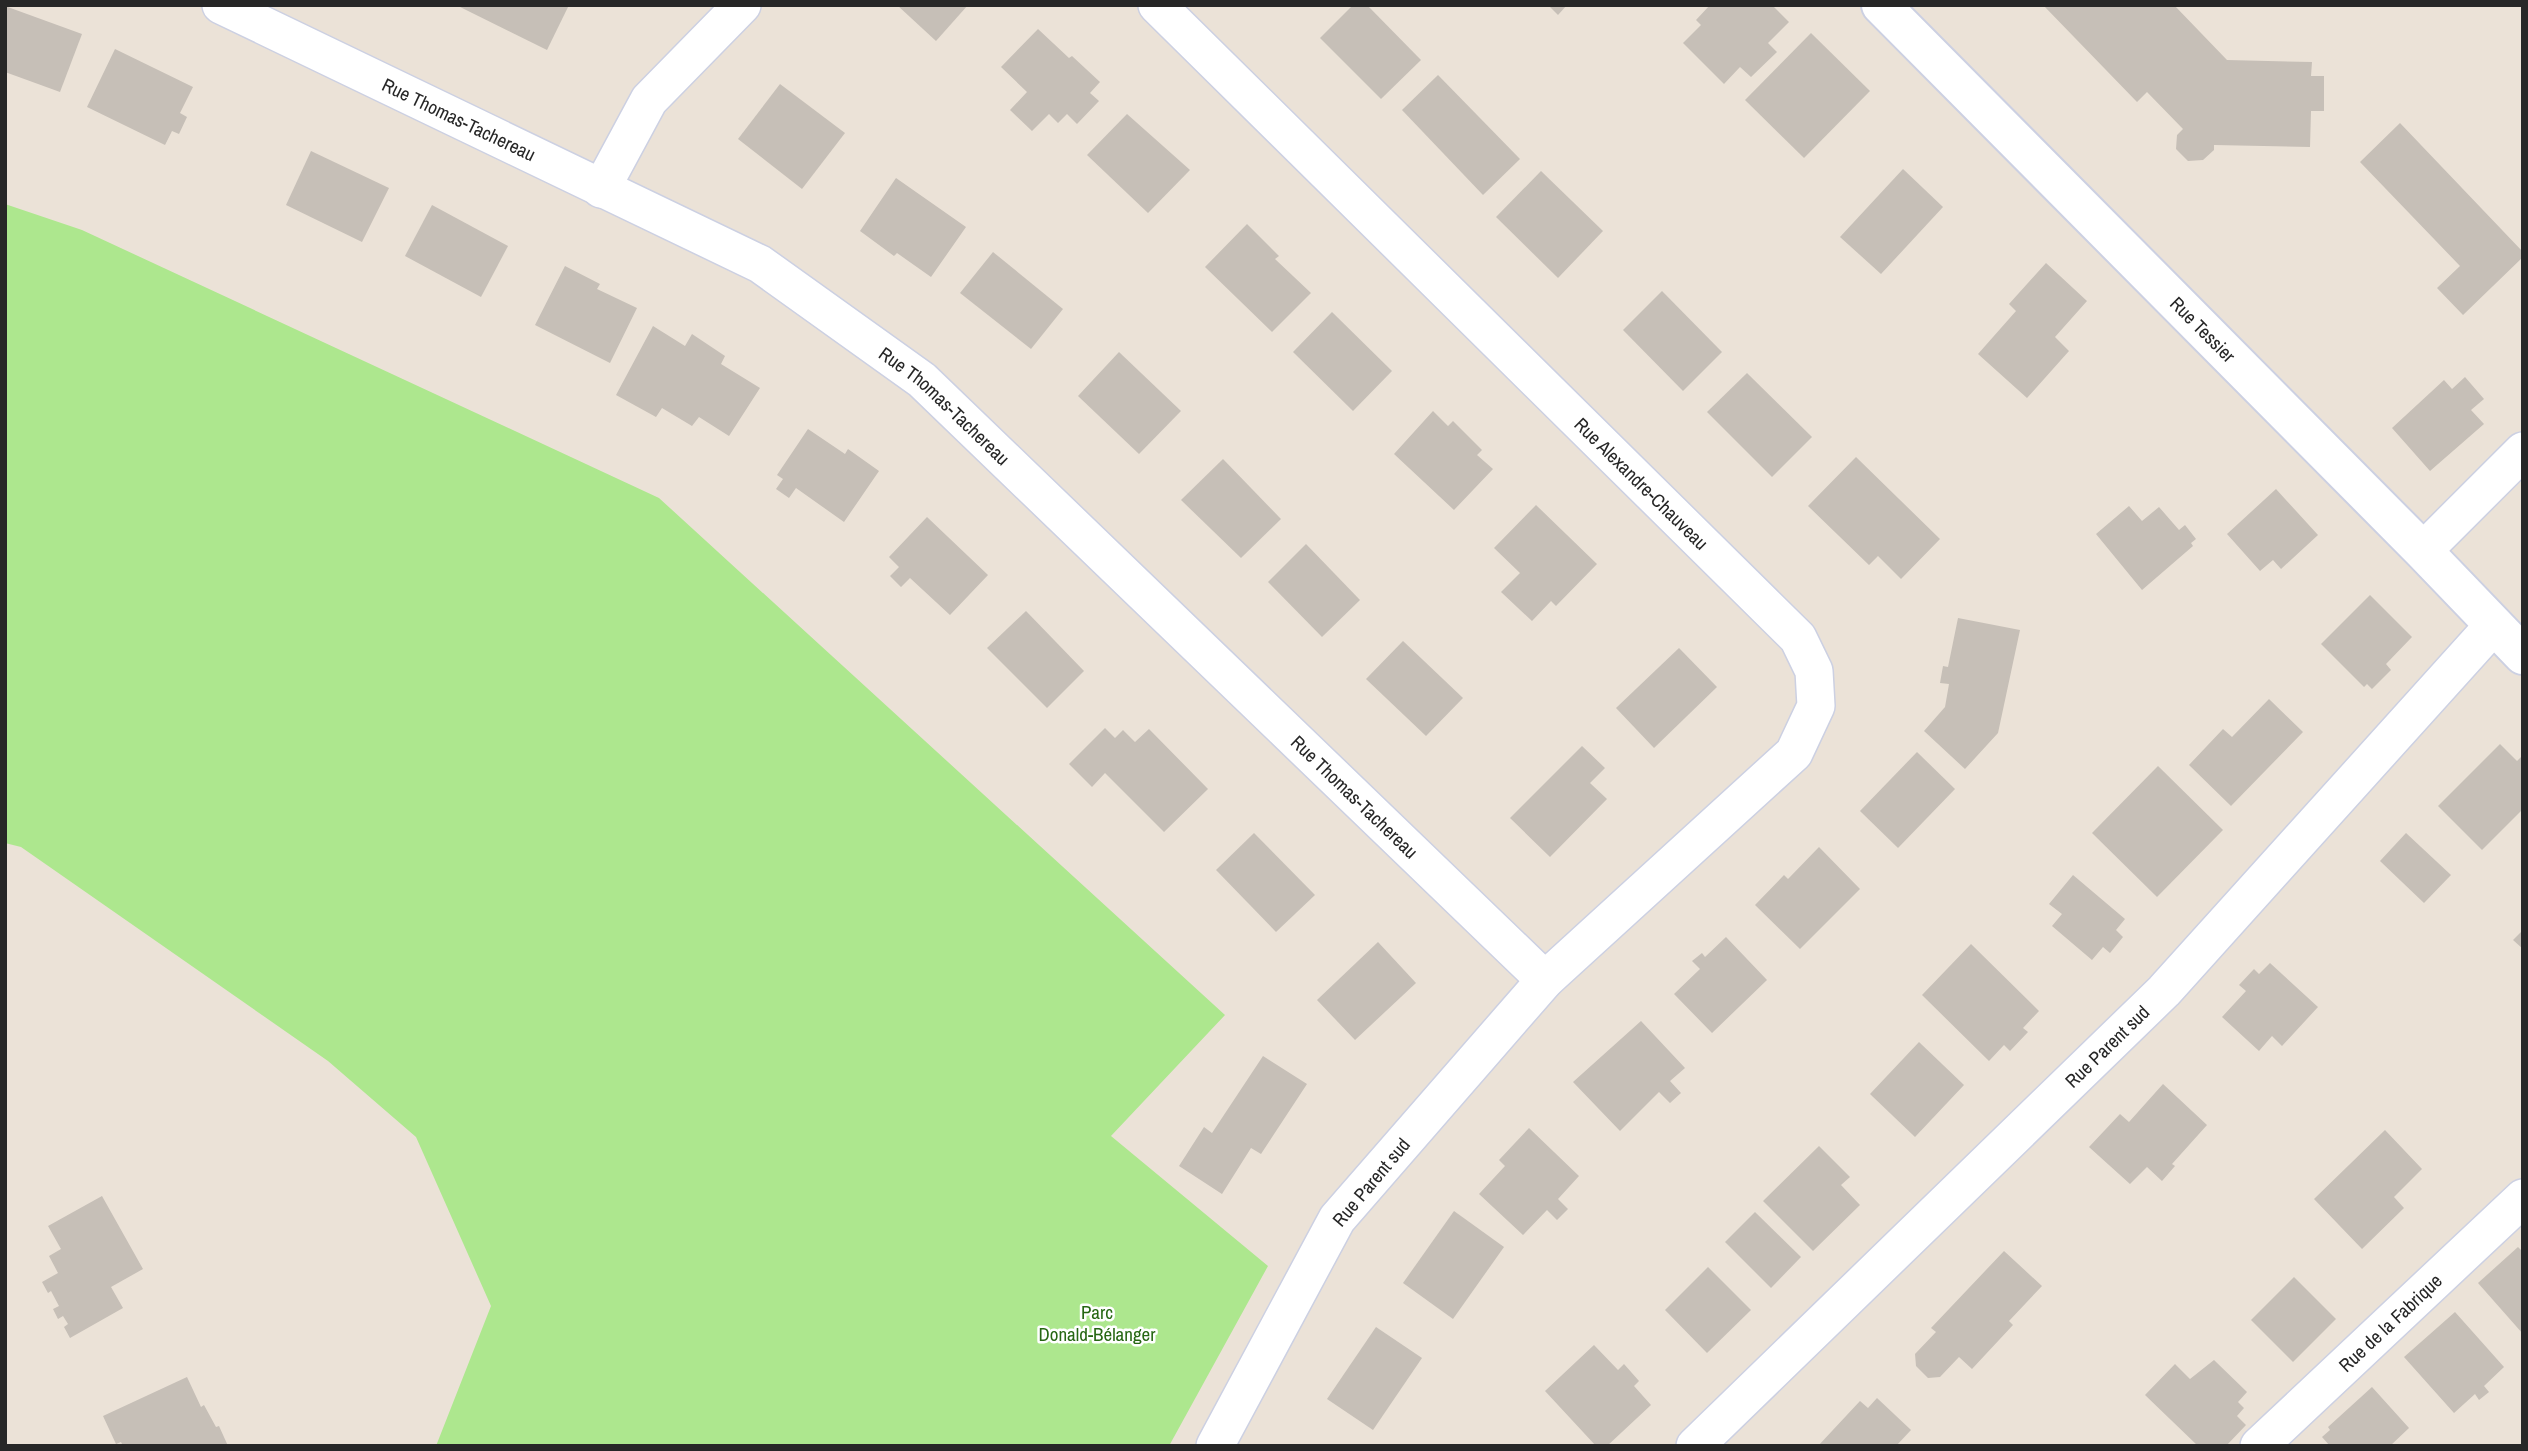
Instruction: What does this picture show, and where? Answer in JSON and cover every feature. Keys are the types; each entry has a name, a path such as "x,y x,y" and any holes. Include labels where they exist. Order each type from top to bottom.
{"street":[{"name":"Rue Thomas-Tachereau","path":"221,5 760,264 922,380 1545,980"},
{"path":"601,189 649,100 742,5"},
{"name":"Rue Alexandre-Chauveau","path":"1157,5 1798,638 1814,671 1816,706 1794,753 1545,980"},
{"name":"Rue Tessier","path":"1881,5 2523,655"},
{"path":"2423,551 2523,451"},
{"name":"Rue Parent sud","path":"1695,1446 2164,991 2494,625"},
{"name":"Rue Parent sud","path":"1215,1446 1337,1219 1545,980"},
{"name":"Rue de la Fabrique","path":"2259,1446 2523,1198"}],"green space":[{"name":"Parc Donald-Bélanger","path":"5,204 82,230 659,498 1225,1015 1111,1136 1268,1266 1169,1446 436,1446 491,1306 416,1137 328,1061 21,847 5,843"}],"building":[{"path":"456,5 569,5 547,50"},
{"path":"897,5 968,5 936,41"},
{"path":"1353,5 1367,5 1421,60 1381,99 1320,38"},
{"path":"1548,5 1567,5 1558,15"},
{"path":"1710,5 1772,5 1789,22 1768,43 1777,52 1751,77 1740,67 1724,84 1683,43 1701,25 1696,20"},
{"path":"2043,5 2174,5 2227,60 2312,62 2311,76 2324,76 2324,111 2311,111 2310,147 2214,145 2214,150 2203,160 2188,161 2176,149 2177,135 2183,129 2147,92 2137,102"},
{"path":"5,6 82,34 60,92 5,72"},
{"path":"1038,29 1100,82 1090,93 1099,101 1077,124 1067,114 1058,123 1049,114 1032,131 1010,110 1027,92 1001,67"},
{"path":"1811,33 1870,91 1804,158 1745,100"},
{"path":"115,49 193,87 180,113 187,117 179,134 172,131 165,145 87,107"},
{"path":"1438,75 1520,159 1483,195 1402,110"},
{"path":"780,84 845,133 802,189 738,139"},
{"path":"1127,114 1190,170 1148,213 1087,155"},
{"path":"2400,123 2523,252 2523,257 2463,315 2437,288 2460,266 2360,162"},
{"path":"311,151 389,188 362,242 286,205"},
{"path":"1903,169 1943,207 1881,274 1840,237"},
{"path":"1541,171 1603,231 1558,278 1496,217"},
{"path":"896,178 966,227 931,277 897,253 894,256 860,231"},
{"path":"432,205 508,246 481,297 405,256"},
{"path":"1247,224 1279,256 1275,259 1311,293 1272,332 1205,267"},
{"path":"993,252 1063,309 1031,349 960,293"},
{"path":"2046,263 2087,301 2055,337 2069,351 2027,398 1978,354 2016,311 2009,304"},
{"path":"565,266 600,284 597,289 637,308 610,363 535,325"},
{"path":"1662,291 1722,352 1683,391 1623,330"},
{"path":"1332,312 1392,371 1353,411 1293,352"},
{"path":"653,326 685,346 692,334 725,356 721,364 760,388 729,436 699,417 692,426 662,408 656,417 616,395"},
{"path":"1119,352 1181,411 1139,454 1078,396"},
{"path":"1747,373 1812,437 1772,477 1707,412"},
{"path":"2465,377 2484,399 2471,410 2484,424 2430,471 2392,428 2444,380 2452,389"},
{"path":"1433,411 1448,426 1453,421 1482,450 1477,455 1493,469 1454,510 1394,454"},
{"path":"808,429 845,454 848,449 879,471 844,522 796,488 789,498 776,489 783,479 777,475"},
{"path":"1856,457 1940,539 1901,579 1878,556 1869,565 1808,506"},
{"path":"1223,459 1281,519 1241,558 1181,500"},
{"path":"2276,489 2318,535 2281,569 2273,560 2260,571 2227,534"},
{"path":"1536,505 1597,564 1556,606 1551,601 1532,621 1501,592 1520,573 1494,548"},
{"path":"2129,506 2142,521 2159,507 2179,530 2185,525 2196,539 2191,543 2193,546 2142,590 2096,534"},
{"path":"927,517 988,575 950,615 910,578 901,587 890,576 899,567 889,557"},
{"path":"1306,544 1360,600 1322,637 1268,582"},
{"path":"2370,595 2412,637 2386,664 2391,670 2372,689 2367,684 2364,687 2321,644"},
{"path":"1026,611 1084,671 1047,708 987,648"},
{"path":"1958,618 2020,630 1998,733 1965,769 1924,731 1945,707 1949,684 1940,683 1943,666 1948,667"},
{"path":"1403,641 1463,698 1426,736 1366,679"},
{"path":"1679,648 1717,687 1654,748 1616,708"},
{"path":"2269,699 2303,732 2231,806 2189,765 2223,729 2232,737"},
{"path":"1105,728 1115,738 1123,730 1135,742 1149,729 1208,789 1164,832 1105,773 1092,787 1069,764"},
{"path":"2500,744 2517,761 2523,755 2523,809 2482,850 2438,806"},
{"path":"1582,746 1605,768 1590,783 1607,799 1550,857 1510,818"},
{"path":"1917,752 1955,789 1898,848 1860,811"},
{"path":"2158,766 2223,830 2157,897 2092,833"},
{"path":"1254,833 1315,895 1276,932 1216,870"},
{"path":"2406,833 2451,875 2424,903 2380,861"},
{"path":"1819,847 1860,889 1800,949 1755,905 1784,875 1788,879"},
{"path":"2073,875 2125,919 2116,930 2123,937 2110,953 2103,947 2092,960 2052,926 2062,914 2049,904"},
{"path":"2523,930 2523,949 2513,940"},
{"path":"1726,937 1767,980 1712,1033 1674,994 1700,969 1692,961 1702,953 1705,957"},
{"path":"1378,942 1416,983 1355,1040 1317,1000"},
{"path":"1971,944 2039,1011 2023,1028 2028,1032 2010,1051 2004,1045 1989,1061 1922,995"},
{"path":"2270,963 2318,1007 2282,1046 2272,1036 2259,1051 2222,1017 2246,991 2239,985 2254,969 2259,974"},
{"path":"1641,1021 1685,1068 1670,1081 1681,1093 1670,1103 1659,1092 1620,1131 1573,1082"},
{"path":"1919,1042 1964,1085 1915,1137 1870,1094"},
{"path":"1263,1056 1307,1084 1261,1154 1251,1148 1222,1194 1179,1166 1204,1127 1212,1133"},
{"path":"2163,1084 2207,1125 2172,1164 2175,1166 2162,1181 2147,1167 2130,1184 2089,1147 2120,1114 2129,1122"},
{"path":"1529,1128 1579,1176 1558,1199 1568,1209 1557,1220 1547,1210 1523,1235 1479,1194 1505,1166 1499,1160"},
{"path":"2385,1130 2422,1169 2394,1197 2404,1208 2362,1249 2314,1199"},
{"path":"1819,1146 1850,1177 1841,1185 1860,1205 1813,1251 1763,1201"},
{"path":"102,1196 143,1269 111,1287 123,1308 70,1338 64,1327 68,1324 63,1316 58,1319 53,1309 59,1306 51,1291 48,1293 42,1282 58,1273 49,1256 61,1249 48,1226"},
{"path":"1454,1211 1504,1247 1453,1319 1403,1283"},
{"path":"1755,1212 1801,1257 1771,1288 1725,1242"},
{"path":"2518,1247 2523,1252 2523,1334 2478,1283"},
{"path":"2004,1251 2042,1286 2009,1321 2013,1325 1972,1369 1959,1357 1940,1377 1928,1378 1916,1366 1915,1354 1936,1332 1931,1328"},
{"path":"1708,1267 1751,1310 1707,1353 1665,1310"},
{"path":"2294,1277 2336,1319 2293,1362 2251,1320"},
{"path":"2455,1312 2504,1367 2484,1386 2489,1392 2479,1400 2475,1394 2454,1413 2404,1357"},
{"path":"1376,1327 1422,1358 1373,1430 1327,1399"},
{"path":"1594,1345 1618,1370 1624,1364 1639,1381 1634,1386 1651,1405 1607,1446 1596,1446 1545,1391"},
{"path":"2214,1360 2247,1392 2238,1402 2244,1408 2237,1416 2246,1425 2226,1446 2198,1446 2145,1395 2175,1364 2190,1379"},
{"path":"187,1377 201,1407 204,1405 216,1427 219,1426 228,1446 116,1444 103,1416"},
{"path":"2372,1387 2409,1428 2390,1446 2330,1446 2322,1437 2330,1430 2328,1427"},
{"path":"1877,1398 1911,1430 1896,1446 1818,1446 1860,1401 1868,1408"}]}
